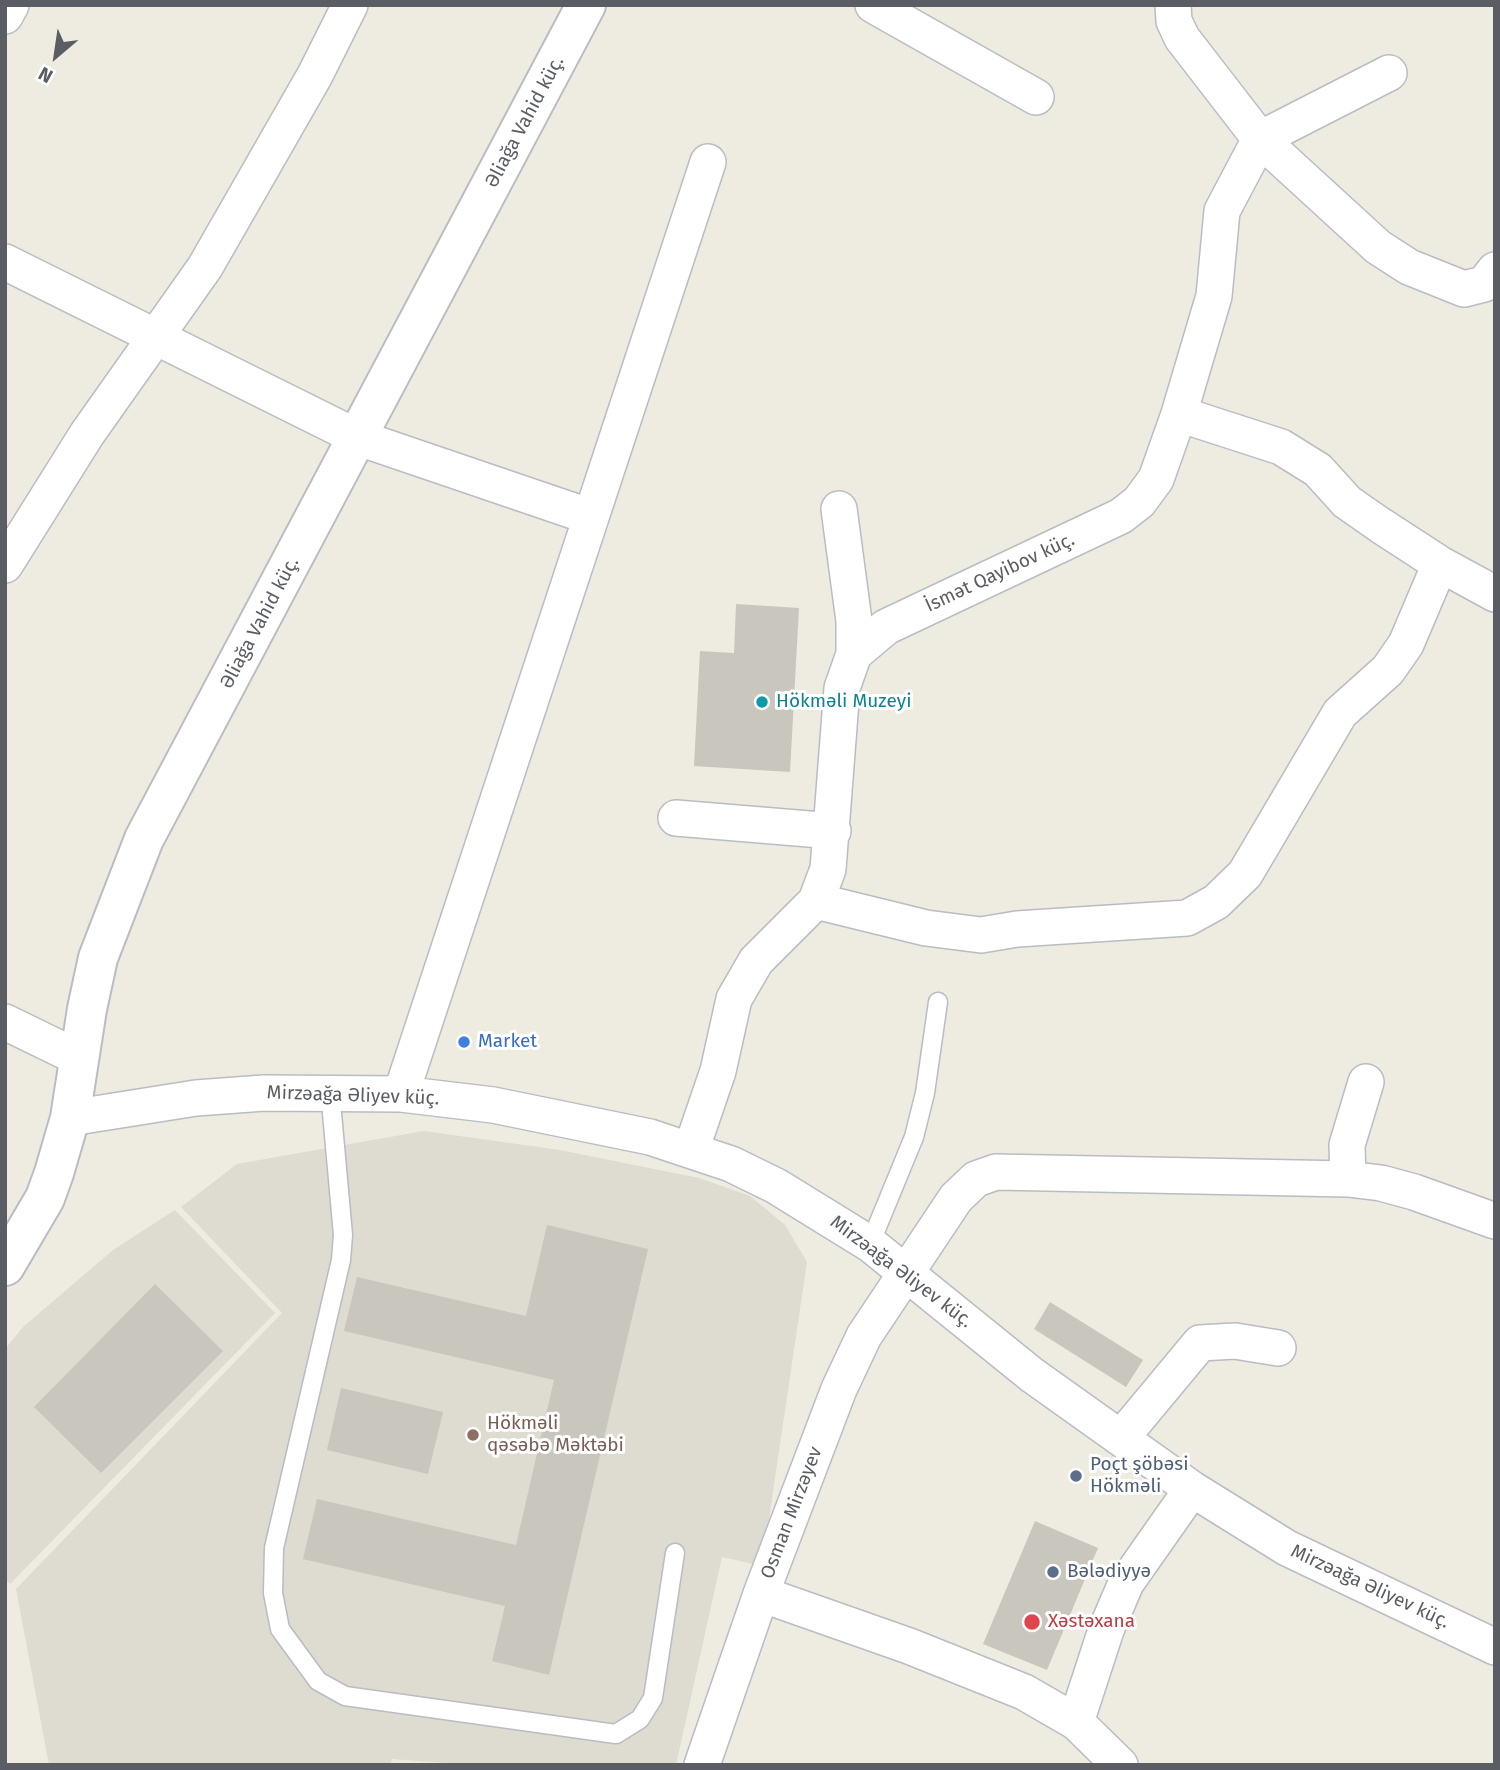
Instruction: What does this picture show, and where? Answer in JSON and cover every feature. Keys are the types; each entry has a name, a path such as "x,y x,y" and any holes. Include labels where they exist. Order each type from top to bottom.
{"street":[{"path":"5,16 11,5"},
{"path":"5,565 87,434 205,267 315,75 350,5"},
{"name":"Əliağa Vahid küç.","path":"5,1266 45,1198 70,1118 98,958 144,839 359,438 586,5"},
{"path":"873,5 1036,97"},
{"path":"1172,5 1174,21 1182,38 1260,139 1378,247 1409,267 1464,289 1484,285 1495,270"},
{"path":"1260,139 1389,73"},
{"name":"İsmət Qayibov küç.","path":"854,654 886,627 1121,516 1139,502 1156,479 1179,414 1214,296 1222,211 1260,139"},
{"path":"401,1094 708,162"},
{"path":"5,262 359,438 591,517"},
{"path":"1179,414 1281,447 1318,470 1347,502 1440,565 1495,594"},
{"path":"691,1150 718,1071 734,999 756,961 816,901 828,869 842,688 854,654 854,621 839,509"},
{"path":"816,901 926,928 981,935 1017,929 1187,918 1216,902 1245,874 1340,713 1388,670 1406,644 1440,565"},
{"path":"676,818 833,831"},
{"path":"5,1023 79,1058"},
{"path":"1348,1179 1347,1144 1366,1082"},
{"name":"Mirzəağa Əliyev küç.","path":"70,1118 197,1098 330,1091 401,1094 493,1105 650,1138 731,1164 776,1186 870,1244 1032,1375 1192,1489 1287,1548 1495,1647"},
{"name":"Osman Mirzəyev","path":"702,1765 761,1594 839,1389 864,1336 905,1271 956,1198 976,1180 996,1172 1348,1179 1381,1183 1414,1192 1495,1222"},
{"path":"1121,1438 1200,1343 1235,1341 1278,1348"},
{"path":"1097,1750 1106,1630 1126,1583 1192,1489"},
{"path":"761,1594 922,1651 1024,1692 1097,1750"}],"lane":[{"path":"870,1244 914,1137 925,1093 938,1002"},
{"path":"330,1091 343,1236 341,1260 274,1548 273,1582 280,1629 318,1681 345,1696 616,1734 640,1719 653,1698 675,1553"}],"shaded area":[{"name":"Hökməli qəsəbə Məktəbi","path":"424,1131 560,1150 699,1178 750,1196 785,1225 807,1262 762,1566 722,1557 676,1765 473,1765 392,1759 390,1765 49,1765 16,1589 282,1313 181,1207 237,1164"},
{"path":"175,1210 275,1313 10,1584 5,1579 5,1349 23,1327 113,1250"}],"building":[{"path":"736,604 799,608 790,772 694,766 700,651 734,653"},
{"path":"547,1225 648,1249 549,1675 492,1661 505,1606 303,1559 317,1499 516,1545 554,1380 344,1331 357,1277 526,1316"},
{"path":"155,1284 223,1351 101,1473 34,1407"},
{"path":"1050,1302 1143,1360 1126,1387 1034,1329"},
{"path":"341,1388 443,1412 428,1474 327,1450"},
{"path":"1035,1521 1098,1548 1047,1670 983,1644"}],"place":[{"name":"Hökməli Muzeyi","path":"762,702"},
{"name":"Market","path":"464,1042"},
{"name":"Hökməli qəsəbə Məktəbi","path":"473,1435"},
{"name":"Poçt şöbəsi Hökməli","path":"1076,1476"},
{"name":"Bələdiyyə","path":"1053,1572"},
{"name":"Xəstəxana","path":"1032,1622"}]}
